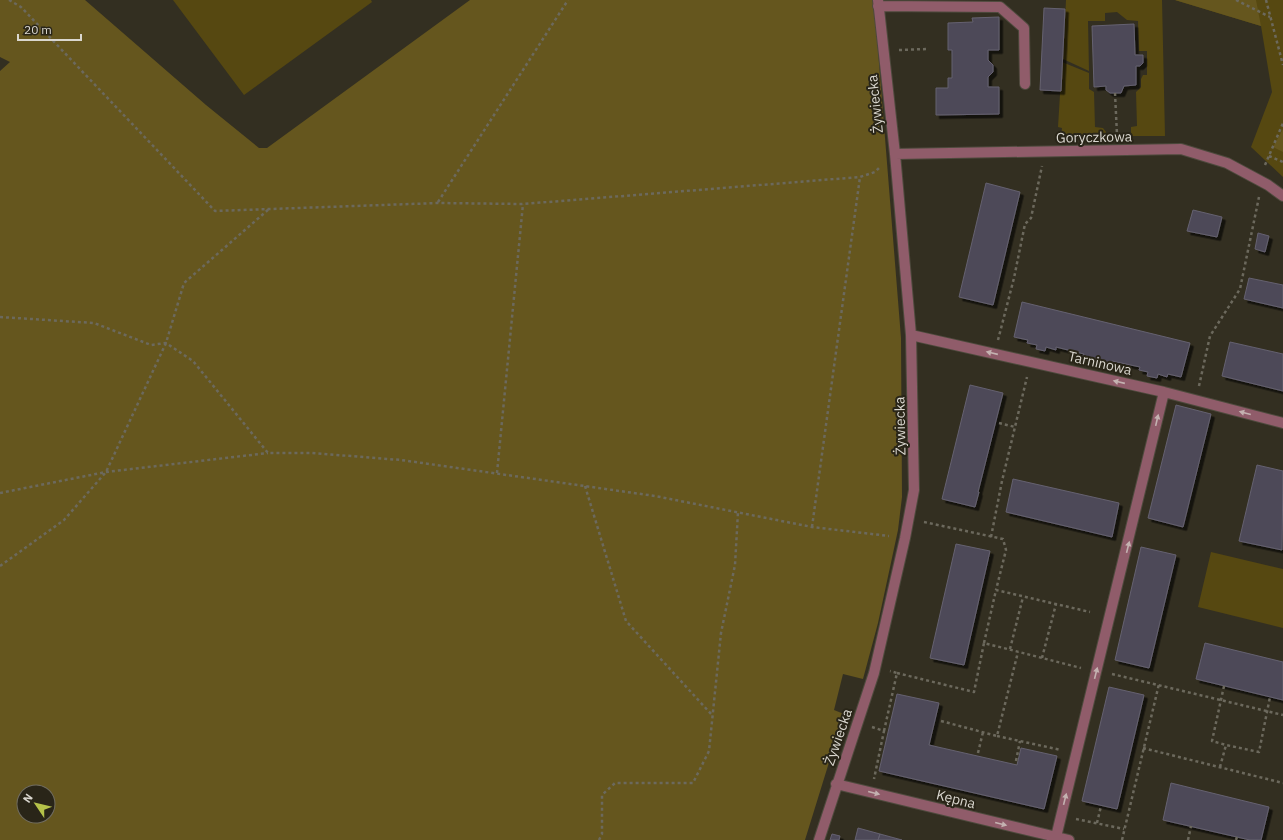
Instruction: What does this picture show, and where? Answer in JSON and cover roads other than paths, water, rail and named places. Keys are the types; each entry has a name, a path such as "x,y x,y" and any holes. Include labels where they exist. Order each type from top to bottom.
{"street":[{"path":"878,3 1000,7 1024,28 1025,84"},
{"name":"Żywiecka","path":"819,840 836,784 874,673 905,538 914,490 911,335 895,154 878,3"},
{"name":"Goryczkowa","path":"895,154 1181,149 1227,163 1268,185 1283,196"},
{"name":"Tarninowa","path":"911,335 1164,392 1283,423"},
{"path":"1056,837 1164,392"},
{"name":"Kępna","path":"836,784 1069,840"}]}
